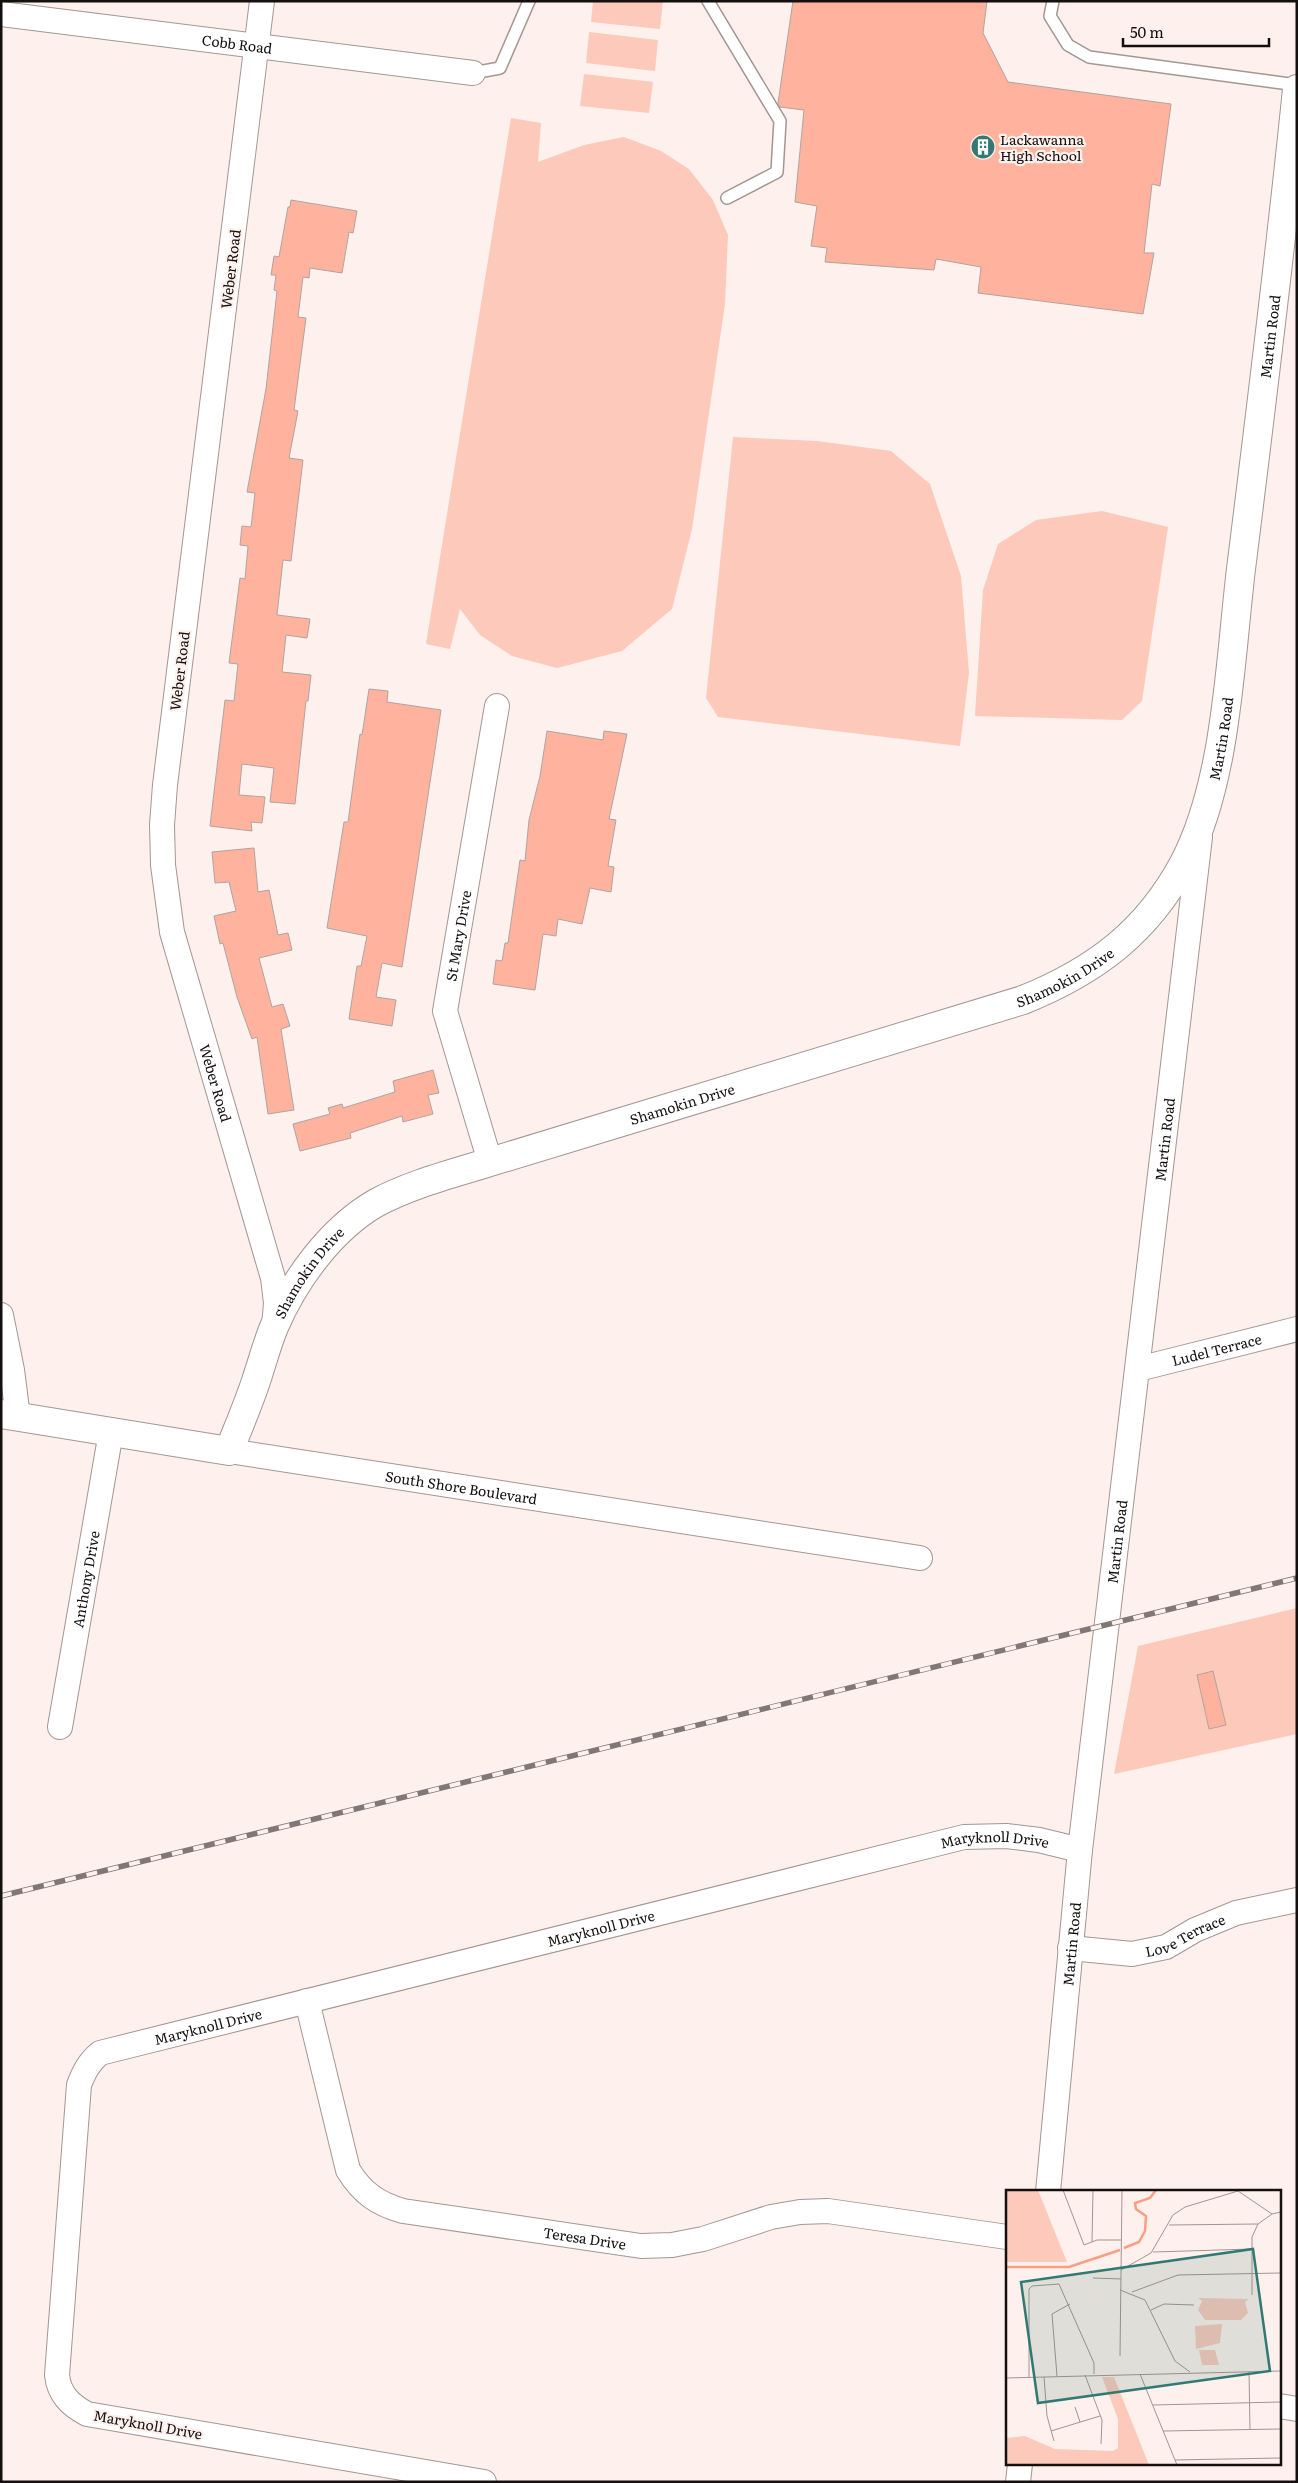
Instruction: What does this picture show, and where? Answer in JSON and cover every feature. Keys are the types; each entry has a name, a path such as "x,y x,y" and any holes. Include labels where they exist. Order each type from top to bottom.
{"street":[{"name":"Weber Road","path":"262,1 165,785 162,825 163,865 172,932 273,1278 276,1303 273,1329"},
{"name":"Cobb Road","path":"1,14 473,73"},
{"name":"Martin Road","path":"1048,2190 1080,1850 1202,824 1221,735 1290,221 1297,89"},
{"name":"St Mary Drive","path":"490,1162 445,1011 497,706"},
{"name":"Shamokin Drive","path":"229,1451 251,1397 273,1329 299,1281 329,1242 348,1224 375,1204 404,1189 1023,1000 1057,986 1088,969 1117,947 1139,926 1170,884 1202,824"},
{"path":"1,1315 12,1370 10,1415"},
{"name":"Ludel Terrace","path":"1138,1369 1297,1330"},
{"name":"South Shore Boulevard","path":"10,1415 229,1451 920,1558"},
{"name":"Anthony Drive","path":"60,1727 111,1432"},
{"name":"Maryknoll Drive","path":"484,2482 86,2414 69,2402 58,2383 57,2375 79,2085 85,2070 100,2053 964,1837 1006,1836 1039,1840 1080,1850"},
{"name":"Love Terrace","path":"1070,1948 1132,1954 1166,1947 1195,1930 1236,1913 1297,1900"},
{"name":"Teresa Drive","path":"306,2001 348,2170 357,2184 370,2198 385,2206 403,2211 642,2246 688,2242 772,2217 800,2212 828,2211 1006,2237"},
{"path":"1280,2406 1297,2409"},
{"path":"1018,2482 1020,2466"}],"lane":[{"path":"473,73 500,68 529,1"},
{"path":"708,1 780,121 777,172 727,198"},
{"path":"1053,1 1050,16 1068,45 1089,57 1297,85"}],"shaded area":[{"path":"593,1 663,1 660,29 591,22"},
{"path":"589,32 658,40 655,71 586,63"},
{"path":"584,74 653,82 649,113 580,106"},
{"path":"511,118 541,123 538,162 584,145 624,137 661,151 689,169 713,200 728,235 725,304 692,529 672,609 622,651 557,668 512,656 480,635 460,609 450,649 426,644"},
{"path":"733,437 817,441 891,451 930,484 961,576 969,673 960,746 718,717 706,698"},
{"path":"1102,511 1168,527 1142,701 1122,720 975,716 983,590 998,544 1036,520"},
{"path":"1297,1608 1297,1734 1114,1774 1138,1646"}],"building":[{"name":"Lackawanna High School","path":"793,1 987,1 983,33 1008,82 1171,104 1160,186 1152,184 1144,253 1154,253 1143,314 978,293 981,267 936,259 934,270 825,262 827,248 811,246 817,206 795,202 804,110 780,107 778,103"},
{"path":"291,200 357,211 353,233 349,232 342,273 310,268 309,278 303,277 298,317 306,318 294,410 298,411 289,458 303,460 291,561 283,560 277,615 310,619 307,638 286,635 282,672 311,675 308,701 306,701 295,804 270,802 274,768 242,764 239,795 265,797 262,823 251,822 252,831 210,826 225,700 234,701 238,664 229,663 240,578 245,579 248,546 240,545 242,526 251,527 255,493 247,492 266,389 277,291 274,290 276,275 271,275 274,256 279,257"},
{"path":"369,689 388,691 387,702 441,710 402,967 382,963 376,997 396,1000 392,1026 349,1019 357,966 361,966 367,936 327,928 344,822 348,822 360,734 362,735"},
{"path":"547,731 603,740 604,731 627,734 609,819 616,820 608,866 614,867 611,892 590,888 582,924 558,919 556,936 543,934 535,990 493,984 496,960 502,961 505,943 508,943 520,860 525,861 529,820 540,776"},
{"path":"254,848 258,892 269,890 278,935 288,933 292,950 259,958 272,1007 283,1004 290,1026 281,1029 294,1110 268,1114 257,1037 252,1039 237,997 223,943 220,944 214,916 236,911 229,882 215,883 212,852"},
{"path":"433,1070 439,1093 428,1095 433,1114 403,1122 402,1116 350,1133 351,1138 300,1151 293,1124 330,1114 328,1108 342,1104 343,1108 395,1092 393,1081"},
{"path":"1213,1671 1226,1725 1209,1729 1197,1675"}],"railway":[{"path":"1,1896 1297,1578"}],"place":[{"name":"Lackawanna High School","path":"983,147"}]}
